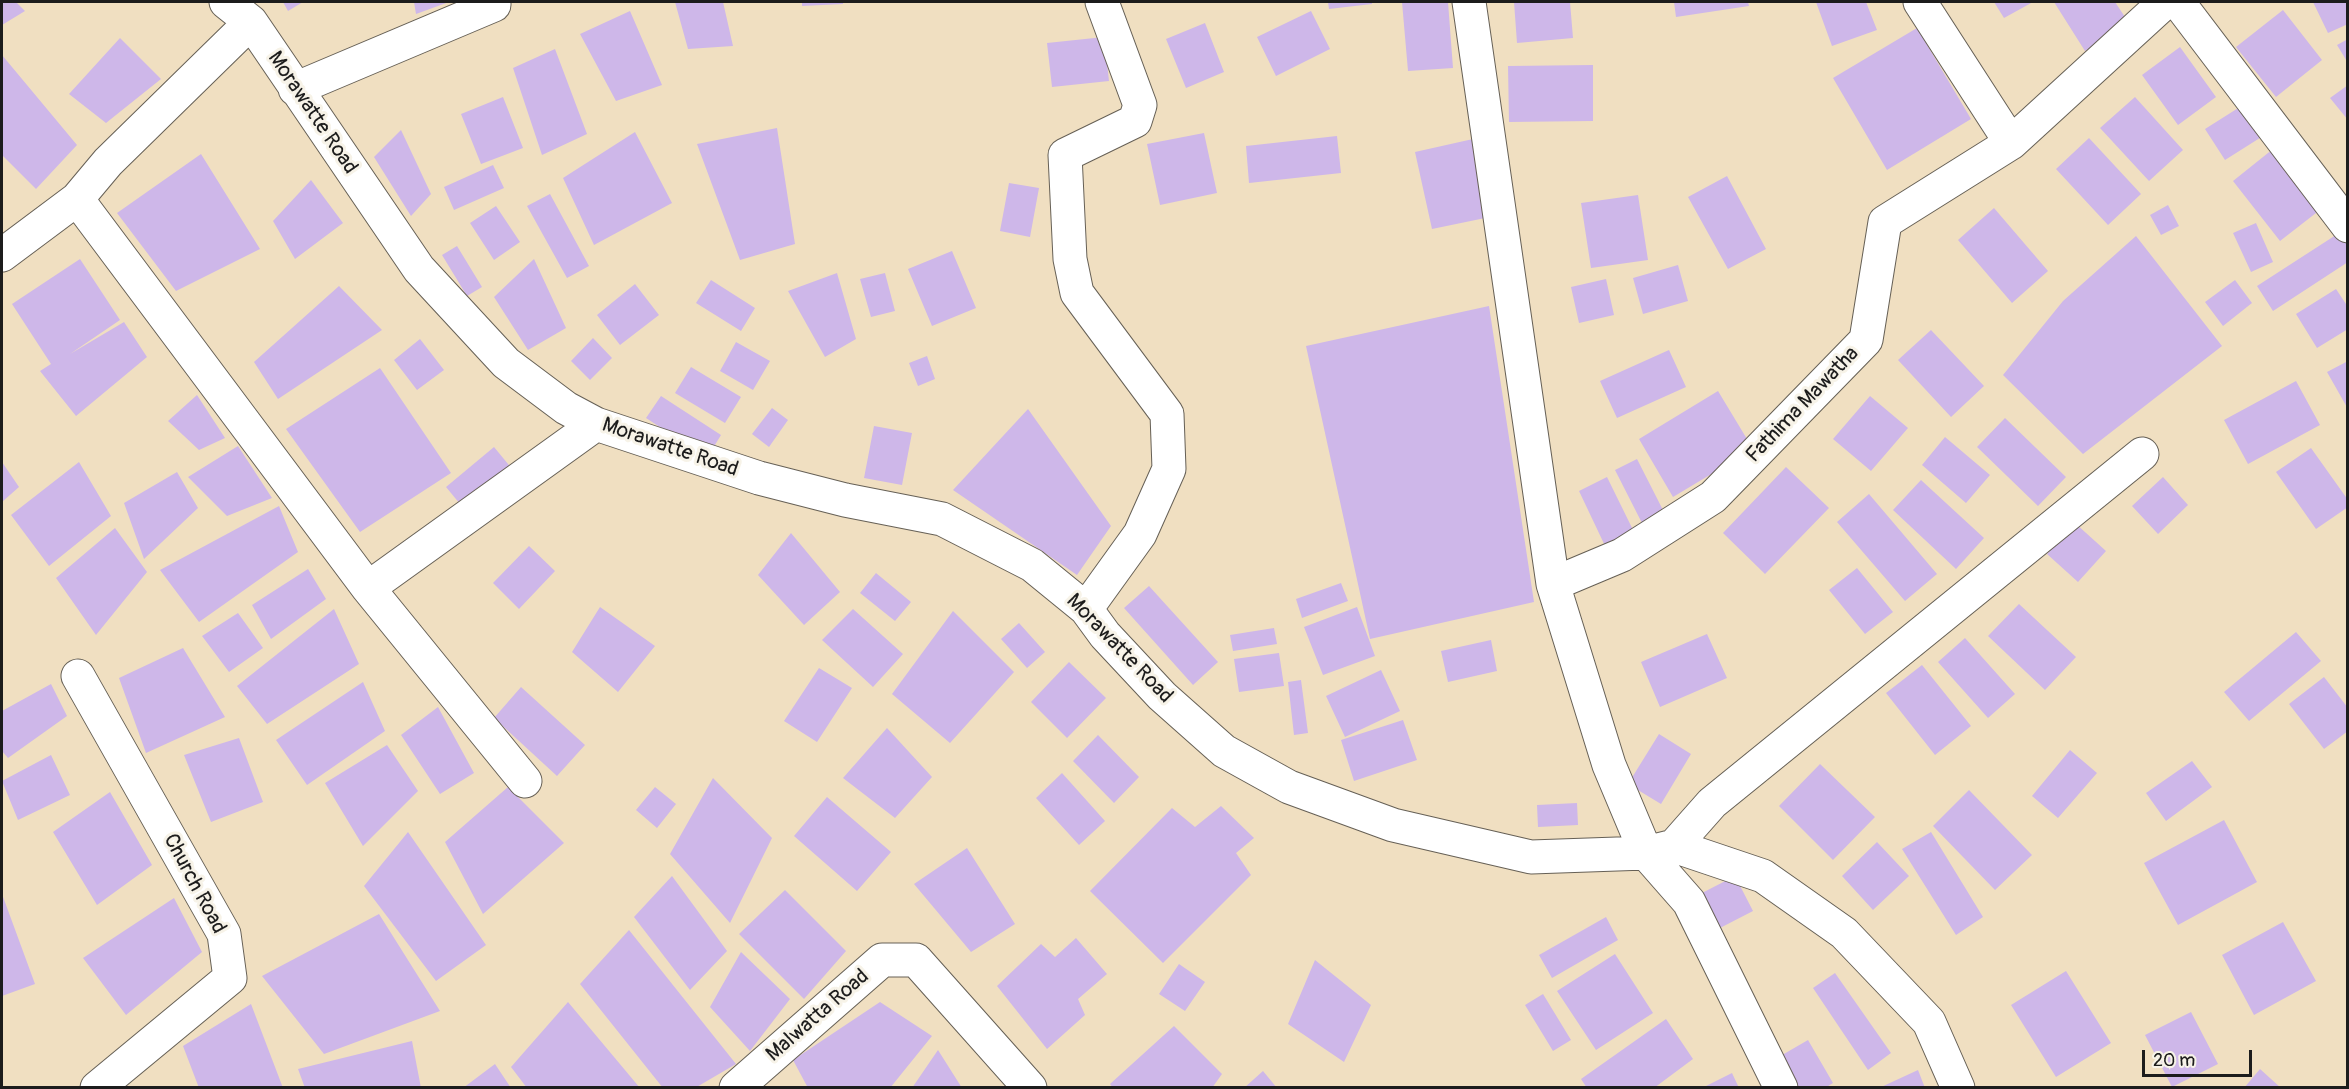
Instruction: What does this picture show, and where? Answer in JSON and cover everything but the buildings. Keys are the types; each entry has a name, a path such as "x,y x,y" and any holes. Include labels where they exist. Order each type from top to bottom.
{"street":[{"name":"Morawatte Road","path":"226,2 251,22 419,269 506,363 566,408 596,424 759,478 845,500 942,519 1032,565 1086,609 1105,635 1162,696 1224,751 1289,787 1393,825 1531,857 1660,850 1763,876 1844,933 1929,1022 1958,1088"},
{"path":"295,89 494,5 494,2"},
{"path":"1086,609 1140,534 1169,469 1167,414 1077,293 1070,259 1065,155 1135,121 1140,105 1102,2"},
{"path":"1469,2 1553,584 1609,765 1689,902 1781,1088"},
{"path":"1920,2 2011,143"},
{"name":"Fathima Mawatha","path":"1553,584 1622,555 1713,497 1866,340 1885,222 2011,143 2165,2"},
{"path":"2178,2 2348,226"},
{"path":"2,255 77,199 108,162 251,22"},
{"path":"77,199 368,588 525,781"},
{"path":"368,588 596,424"},
{"path":"1660,850 1712,803 2142,454"},
{"name":"Church Road","path":"78,675 224,934 230,978 97,1088"},
{"name":"Malwatta Road","path":"736,1088 882,960 916,960 1030,1088"}]}
